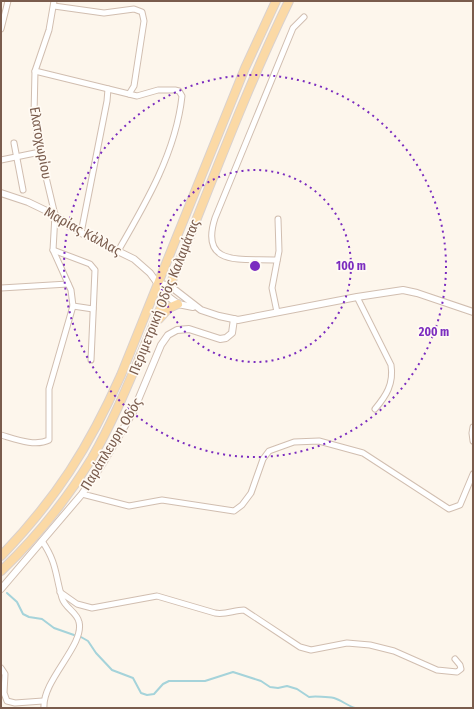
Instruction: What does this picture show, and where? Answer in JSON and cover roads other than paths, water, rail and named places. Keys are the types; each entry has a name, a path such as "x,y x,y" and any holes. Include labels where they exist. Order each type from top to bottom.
{"main road":[{"name":"Περιμετρική Οδός Καλαμάτας","path":"1,556 39,514 64,482 83,452 121,375 245,68 276,1"},
{"name":"Περιμετρική Οδός Καλαμάτας","path":"1,571 47,521 83,473 112,420 170,286 230,132 289,1"},
{"path":"148,337 163,313 169,308 178,304"}],"street":[{"path":"2,29 8,1"},
{"path":"54,4 104,13 134,9 142,12 144,21 134,86 129,94"},
{"name":"Ελατοχωρίου","path":"53,250 53,236 56,223 55,215 40,152 34,115 35,71 49,30 54,4"},
{"path":"277,260 222,255 214,249 211,237 215,218 293,28 304,17"},
{"path":"35,71 137,96 158,90 175,90 179,91 182,96 169,149 142,209 118,250"},
{"path":"81,233 107,101 108,89"},
{"path":"14,143 23,190"},
{"path":"1,160 40,152"},
{"name":"Μαρίας Κάλλας","path":"1,194 28,202 55,215 81,233 118,250 142,265 166,295 178,304"},
{"path":"277,312 272,288 279,245 278,219"},
{"path":"1,435 27,441 41,442 49,440 50,389 73,306 72,294 53,250"},
{"path":"53,250 93,266 95,274 91,360"},
{"path":"157,283 170,286 195,307 209,314 234,319 403,290 473,312"},
{"path":"1,288 68,284"},
{"path":"357,297 391,365 392,372 387,394 374,409"},
{"path":"178,304 195,307"},
{"path":"73,306 93,308"},
{"name":"Παράπλευρη Οδός","path":"1,589 82,494 104,463 133,412 161,345 168,335 174,331 184,328 216,339 223,338 232,333 234,319"},
{"path":"473,427 473,441"},
{"path":"82,494 130,506 162,500 234,511 242,505 251,493 263,459 268,451 294,442 319,441 363,453 449,509 460,505 473,474"},
{"path":"42,541 54,563 63,602 76,615 80,627 75,641 46,691 43,701 44,708"},
{"path":"60,592 77,604 92,608 157,596 215,614 244,610 286,640 300,648 311,650 347,643 370,645 394,651 437,670 457,672 461,669 460,665 455,659"},
{"path":"1,668 5,674 4,692 7,701 15,703 43,701"}],"waterway":[{"path":"7,593 17,602 23,614 29,617 42,619 54,628 74,635"},
{"path":"81,637 88,641 96,653 112,670 133,678 141,693 147,695 154,694 163,684 169,681 205,681 233,672 261,681 270,687 278,688 287,686 297,689 309,697 334,698 355,708"}]}
